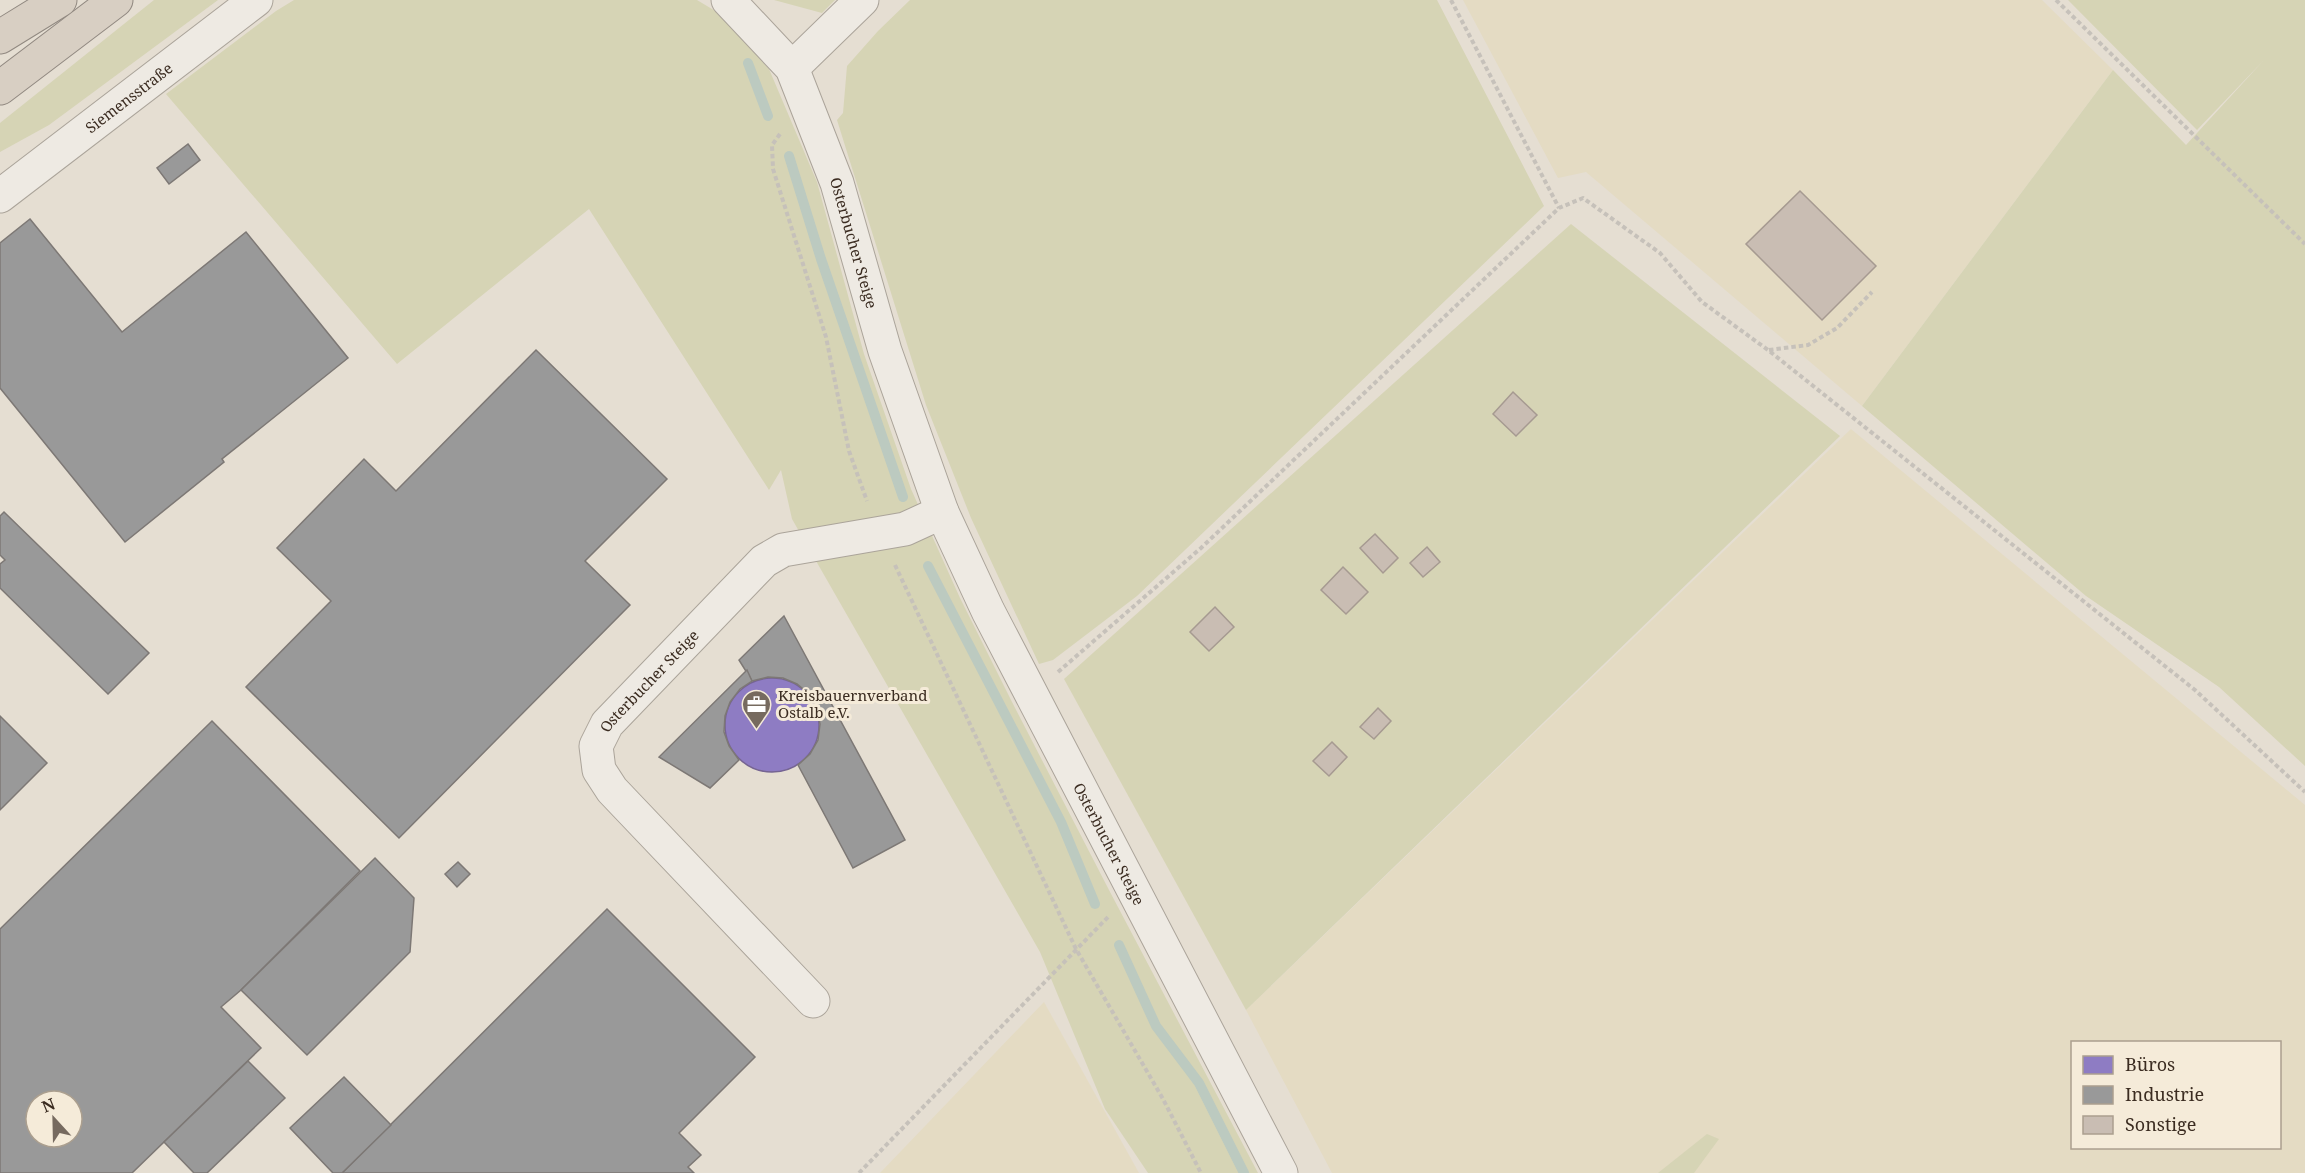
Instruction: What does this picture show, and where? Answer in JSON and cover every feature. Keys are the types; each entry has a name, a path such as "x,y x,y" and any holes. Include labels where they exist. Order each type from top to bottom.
{"highway":[{"path":"0,37 60,0"},
{"path":"0,88 116,0"}],"street":[{"name":"Siemensstraße","path":"0,196 256,0"},
{"path":"728,0 792,68 862,0"},
{"name":"Osterbucher Steige","path":"792,68 837,183 885,351 942,512 988,611 1281,1173"},
{"name":"Osterbucher Steige","path":"813,1001 612,790 599,770 596,746 607,724 764,561 783,550 905,529 942,512"}],"path":[{"path":"1451,0 1559,208"},
{"path":"2056,0 2305,244"},
{"path":"808,111 784,129 772,145 773,169 826,337 849,451 881,534 1076,949 1163,1099 1201,1173"},
{"path":"1032,694 1201,548 1559,208 1583,198 1660,253 1702,302 1768,350 2195,690 2305,792"},
{"path":"1768,350 1808,345 1837,328 1872,292"},
{"path":"859,1173 1133,891"}],"shaded area":[{"path":"154,0 218,0 49,125 0,152 0,123"},
{"path":"294,0 697,0 722,15 769,69 817,182 864,354 911,489 960,598 1012,702 1258,1173 1148,1173 1105,1109 1040,952 792,519 781,470 769,490 589,209 397,364 166,94"},
{"path":"774,0 835,0 822,13"},
{"path":"910,0 1437,0 1544,206 1137,596 1053,660 1039,664 971,518 926,405 837,120 843,113 847,66"},
{"path":"1463,0 2042,0 2113,70 1862,406 1586,172 1558,178"},
{"path":"2068,0 2305,0 2305,766 2219,687 2086,596 1862,406 2113,70 2186,145 2264,60 2197,130"},
{"path":"1571,224 1840,436 1246,1010 1064,679"},
{"path":"1851,429 2305,805 2305,1173 1332,1173 1246,1010"},
{"path":"1044,1002 1139,1173 880,1173"},
{"path":"1707,1134 1719,1139 1694,1173 1658,1173"}],"building: Büros":[{"path":"763,678 781,678 806,691 816,707 819,725 816,743 806,759 781,772 763,772 738,759 725,734 725,716 738,691"}],"building: Industrie":[{"path":"188,144 200,160 169,184 157,168"},
{"path":"30,219 122,332 246,232 348,358 222,459 224,462 125,542 0,388 0,243"},
{"path":"536,350 667,479 585,561 630,605 399,838 246,687 331,601 277,548 364,459 396,491"},
{"path":"4,512 149,653 108,694 0,588 0,564 5,560 0,555 0,516"},
{"path":"784,616 905,840 853,868 798,765 810,754 818,740 820,724 817,708 809,694 797,684 783,678 768,677 752,681 739,660"},
{"path":"747,670 752,681 740,689 730,702 725,716 724,732 729,746 739,760 710,788 659,757"},
{"path":"0,716 47,763 0,810"},
{"path":"212,721 360,871 241,990 221,1007 261,1048 132,1173 0,1173 0,929"},
{"path":"375,858 414,898 410,952 307,1055 241,990"},
{"path":"458,862 470,874 457,887 445,874"},
{"path":"607,909 755,1057 679,1133 701,1155 688,1167 694,1173 342,1173"},
{"path":"248,1061 285,1098 207,1173 194,1173 164,1142"},
{"path":"344,1077 391,1125 342,1173 333,1173 290,1128"}],"building: Sonstige":[{"path":"1800,191 1876,266 1822,320 1746,244"},
{"path":"1513,392 1537,415 1516,436 1493,414"},
{"path":"1375,534 1398,558 1383,573 1360,548"},
{"path":"1427,547 1440,562 1423,577 1410,563"},
{"path":"1343,567 1368,592 1346,614 1321,590"},
{"path":"1215,607 1234,627 1209,651 1190,632"},
{"path":"1378,708 1391,721 1374,739 1360,727"},
{"path":"1332,742 1347,757 1329,776 1313,761"}],"waterway":[{"path":"748,63 768,116"},
{"path":"789,156 821,259 903,497"},
{"path":"928,566 1061,822 1095,904"},
{"path":"1119,945 1156,1026 1199,1083 1244,1173"}],"place":[{"name":"Kreisbauernverband Ostalb e.V.","path":"757,730"}]}
